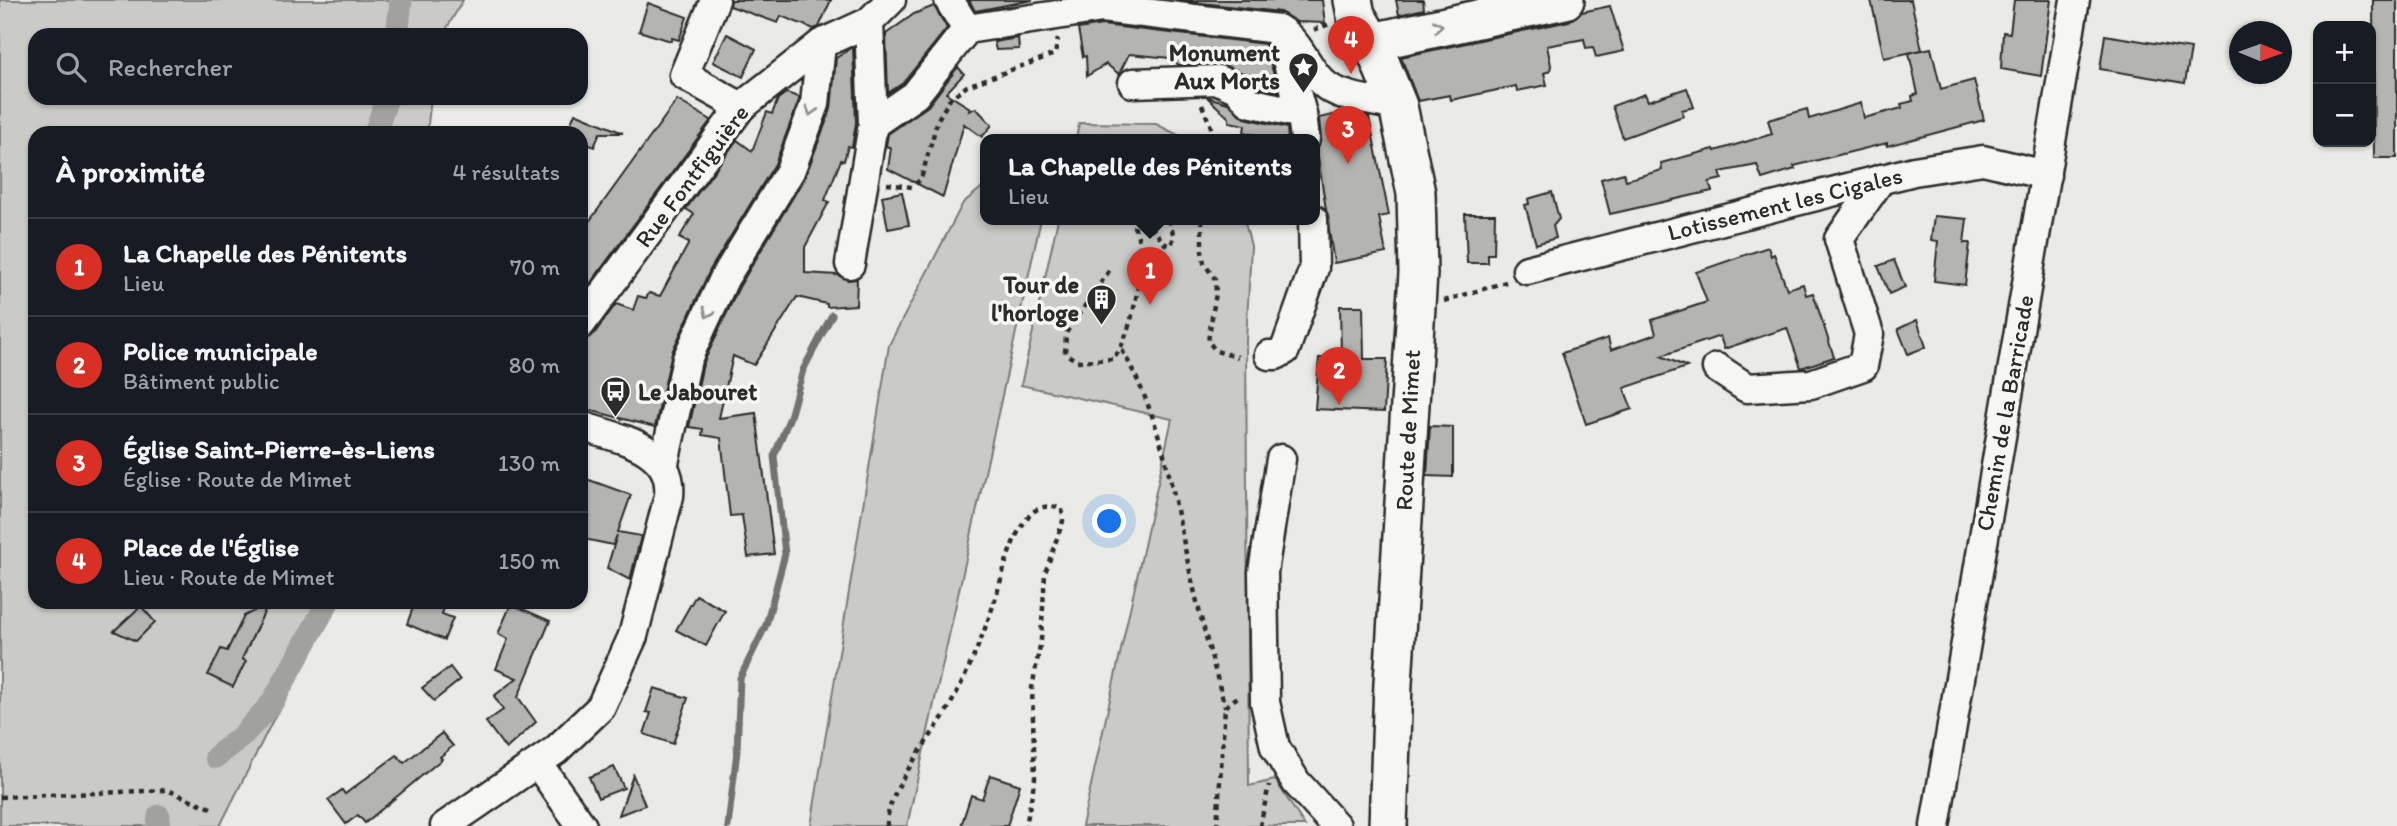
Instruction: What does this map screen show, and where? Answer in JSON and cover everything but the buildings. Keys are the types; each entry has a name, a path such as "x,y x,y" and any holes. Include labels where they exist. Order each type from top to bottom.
{"main road":[{"path":"1360,19 1558,1"},
{"name":"Route de Mimet","path":"1360,19 1398,106 1416,193 1418,273 1388,826"}],"street":[{"path":"715,0 684,75 741,107"},
{"path":"949,0 967,29"},
{"name":"Chemin de la Barricade","path":"1935,826 2076,0"},
{"path":"850,264 873,124 869,22 892,1"},
{"path":"873,124 915,96 967,29 1102,8 1286,33 1327,86 1349,95 1398,106"},
{"name":"Rue Fontfiguière","path":"588,315 741,107 821,44 869,22"},
{"path":"1286,33 1303,126"},
{"path":"445,826 538,764 601,707 632,636 669,496 670,485 664,463 687,359 724,279 794,160 815,104 821,44"},
{"path":"1133,83 1218,80 1238,89 1249,102 1278,111 1303,126"},
{"name":"Lotissement les Cigales","path":"1527,270 1881,179 1983,160 2046,174"},
{"path":"1717,368 1747,388 1811,384 1863,366 1869,334 1839,239 1881,179"},
{"path":"1269,355 1276,355 1284,350 1314,268 1313,225"},
{"path":"588,428 649,450 664,463"},
{"path":"1281,459 1262,572 1265,702 1278,753 1296,782 1336,826"},
{"path":"538,764 582,826"}],"path":[{"path":"865,178 902,188 912,187 921,179 938,119 950,99 967,86 1055,54 1059,42 1055,17"},
{"path":"1286,33 1360,19"},
{"path":"1135,225 1142,247 1133,319 1124,334 1122,350 1142,385 1160,430 1191,576 1225,707 1217,826"},
{"path":"1150,225 1165,244 1171,244 1174,237 1171,225"},
{"path":"1202,225 1204,263 1215,279 1216,293 1208,341 1216,351 1238,357"},
{"path":"1415,309 1519,278 1527,270"},
{"path":"1109,271 1066,332 1065,353 1077,361 1113,359 1122,350"},
{"path":"887,826 887,810 896,788 930,741 971,662 1008,556 1029,516 1042,507 1053,505 1062,509 1063,520 1045,573 1041,640 1032,688 1035,778 1026,826"},
{"path":"1225,707 1264,678"},
{"path":"1260,826 1278,753"},
{"path":"0,797 167,790 211,808"}],"shaded area":[{"path":"0,0 463,0 447,28 28,28 28,105 430,105 428,126 28,126 28,609 328,609 220,826 0,826"},
{"path":"1079,123 1156,124 1176,134 1077,134"},
{"path":"980,189 980,225 1040,225 907,826 811,826 889,345 963,203"},
{"path":"1057,225 1246,225 1251,246 1246,341 1249,786 1275,780 1305,826 1082,826 1172,419 1021,385"}],"waterway":[{"path":"398,28 401,0"},
{"path":"377,126 385,105"},
{"path":"728,826 737,751 740,678 766,625 785,554 774,456 790,417 803,370 832,315"},
{"path":"216,757 242,736 272,703 324,609"},
{"path":"158,826 159,816"}],"place":[{"name":"Place de l'Église","path":"1351,74"},
{"name":"Monument Aux Morts","path":"1303,94"},
{"name":"Église Saint-Pierre-ès-Liens","path":"1348,164"},
{"name":"La Chapelle des Pénitents","path":"1150,305"},
{"name":"Tour de l'horloge","path":"1102,326"},
{"name":"Police municipale","path":"1339,405"},
{"name":"Le Jabouret","path":"615,419"}]}
